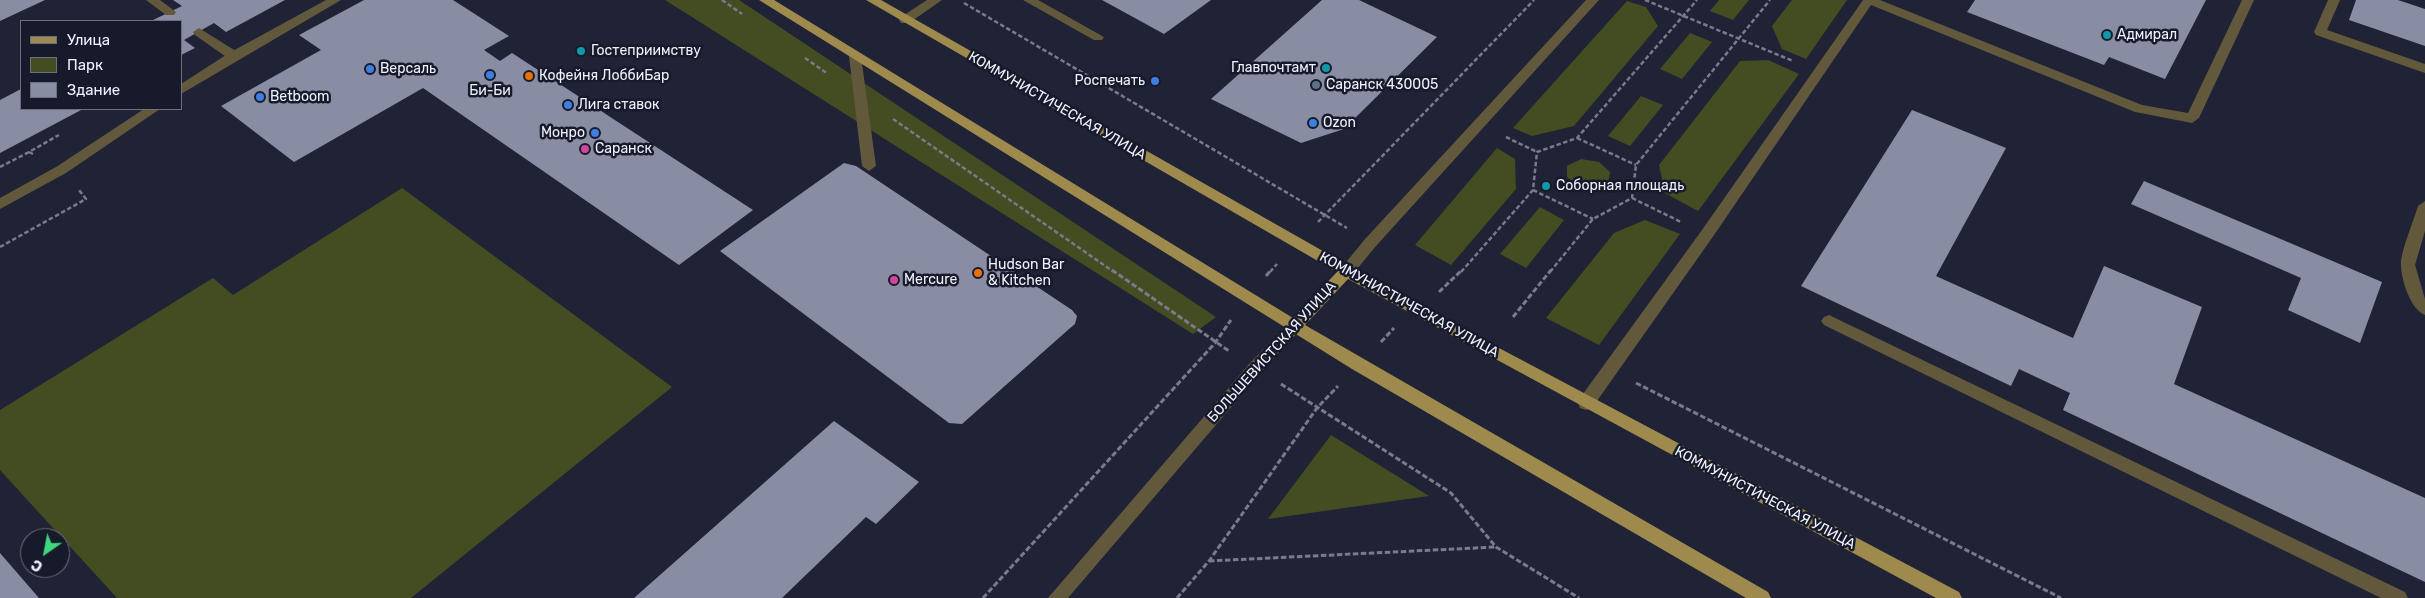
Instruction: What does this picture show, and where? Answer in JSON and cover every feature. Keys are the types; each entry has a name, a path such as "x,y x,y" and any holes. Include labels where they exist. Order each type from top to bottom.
{"main road":[{"path":"766,0 1358,365 1762,598"},
{"name":"КОММУНИСТИЧЕСКАЯ УЛИЦА","path":"872,0 1413,309 1953,598"},
{"name":"БОЛЬШЕВИСТСКАЯ УЛИЦА","path":"1295,326 1347,270"}],"street":[{"path":"152,0 170,12"},
{"path":"182,89 234,56 335,0"},
{"path":"905,20 936,0"},
{"path":"1029,0 1098,37"},
{"name":"БОЛЬШЕВИСТСКАЯ УЛИЦА","path":"1347,270 1593,0"},
{"path":"1586,403 1707,234 1870,0 2140,109 2192,118 2248,0"},
{"path":"2334,0 2320,32 2425,69"},
{"path":"199,32 234,56"},
{"path":"855,56 869,166"},
{"path":"0,204 61,170 151,110"},
{"path":"2425,206 2408,265 2418,304 2425,309"},
{"path":"1829,321 2399,598"},
{"name":"БОЛЬШЕВИСТСКАЯ УЛИЦА","path":"1057,598 1256,367 1295,326"}],"path":[{"path":"722,0 746,17"},
{"path":"959,0 1371,242"},
{"path":"1645,0 1819,72"},
{"path":"1480,124 1537,152 1577,138 1697,0"},
{"path":"1632,198 1636,165 1770,0"},
{"path":"803,57 1215,343 1256,367 1451,493 1496,547 1579,598"},
{"path":"1577,138 1636,165"},
{"path":"0,167 29,152"},
{"path":"1178,598 1209,561 1317,408 1413,309 1450,284 1532,190 1537,152"},
{"path":"1532,190 1592,219"},
{"path":"1632,198 1707,234"},
{"path":"1513,317 1592,219 1632,198"},
{"path":"1610,370 2062,598"},
{"path":"1209,561 1496,547"}],"green space":[{"path":"665,0 739,0 1216,317 1193,334"},
{"path":"1719,0 1749,0 1733,20 1710,11"},
{"path":"1792,0 1847,0 1806,59 1782,49 1772,26"},
{"path":"1627,1 1646,7 1658,26 1574,126 1532,136 1513,128"},
{"path":"1690,33 1712,42 1682,79 1660,69"},
{"path":"1768,60 1799,74 1698,211 1665,193 1659,165 1740,61"},
{"path":"1641,96 1663,105 1630,146 1608,136"},
{"path":"1497,148 1515,159 1516,189 1451,265 1415,245"},
{"path":"1581,159 1599,162 1610,172 1608,185 1591,189 1576,185 1567,177 1567,166"},
{"path":"402,188 672,387 411,598 117,598 70,547 70,528 53,528 0,470 0,410 213,278 233,295"},
{"path":"1540,207 1564,220 1526,268 1500,254"},
{"path":"1645,220 1680,234 1599,345 1546,318 1614,233"},
{"path":"1331,435 1429,496 1268,519"}],"building":[{"path":"0,0 45,0 0,21"},
{"path":"173,0 285,0 226,32 214,23 184,40 195,48 182,54 182,20 153,20 182,6"},
{"path":"364,0 453,0 509,36 484,50 500,61 512,53 753,210 679,265 423,88 294,162 221,106 321,50 299,35"},
{"path":"1102,0 1211,0 1164,34"},
{"name":"Главпочтамт","path":"1322,0 1359,0 1437,37 1344,129 1301,143 1211,99"},
{"name":"Адмирал","path":"1975,0 2206,0 2165,79 2109,57 2104,65 1967,12"},
{"path":"2356,0 2398,0 2425,9 2425,46 2349,20"},
{"path":"20,90 20,110 81,110 0,153 0,100"},
{"path":"1912,110 2006,148 1936,276 2073,338 2104,266 2202,307 2174,384 2425,498 2425,582 2063,410 2070,393 2019,369 2011,386 1801,286"},
{"name":"Mercure","path":"844,163 856,166 1072,310 1077,316 1075,324 962,424 949,423 720,251"},
{"path":"2144,181 2382,282 2360,343 2288,310 2301,278 2131,204"},
{"path":"834,421 919,482 876,524 866,517 782,598 634,598"},
{"path":"0,553 39,598 0,598"}],"place":[{"name":"Адмирал","path":"2107,35"},
{"name":"Гостеприимству","path":"581,51"},
{"name":"Главпочтамт","path":"1326,68"},
{"name":"Версаль","path":"370,69"},
{"name":"Би-Би","path":"490,75"},
{"name":"Кофейня ЛоббиБар","path":"529,76"},
{"name":"Роспечать","path":"1155,81"},
{"name":"Саранск 430005","path":"1316,85"},
{"name":"Betboom","path":"260,97"},
{"name":"Лига ставок","path":"568,105"},
{"name":"Ozon","path":"1313,123"},
{"name":"Монро","path":"595,133"},
{"name":"Саранск","path":"585,149"},
{"name":"Соборная площадь","path":"1546,186"},
{"name":"Hudson Bar & Kitchen","path":"978,273"},
{"name":"Mercure","path":"894,280"}]}
